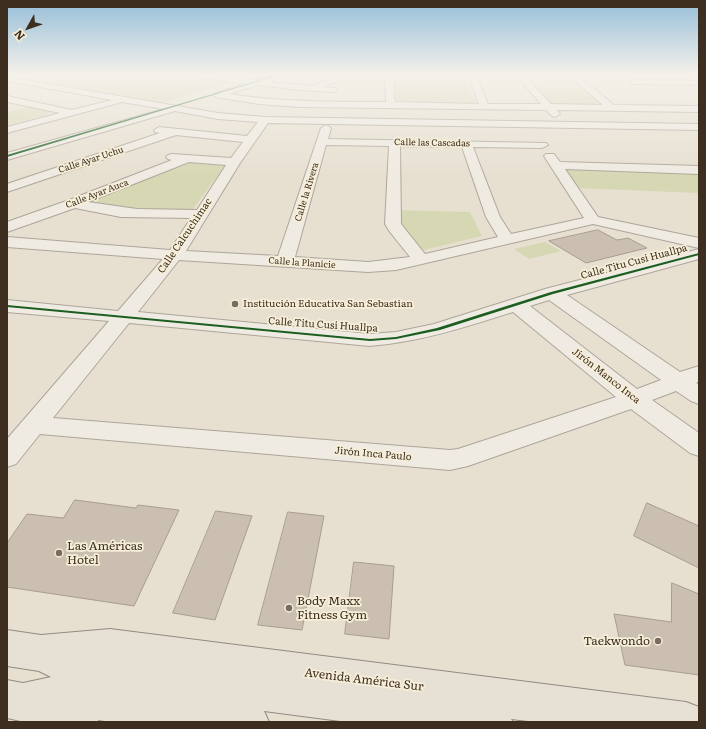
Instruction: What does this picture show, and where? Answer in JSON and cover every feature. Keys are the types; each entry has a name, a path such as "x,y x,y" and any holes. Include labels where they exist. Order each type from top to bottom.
{"main road":[{"name":"Avenida América Sur","path":"40,684 110,647 686,722"},
{"path":"40,684 249,722"},
{"path":"40,684 493,722"}],"street":[{"path":"54,109 73,113"},
{"path":"7,130 88,109"},
{"path":"7,153 167,109"},
{"path":"7,157 168,109"},
{"path":"177,109 218,116 265,120 699,127"},
{"path":"551,109 565,125"},
{"name":"Calle Calcuchimac","path":"7,457 175,255 234,162 265,120"},
{"name":"Calle la Rivera","path":"285,262 328,121"},
{"path":"125,123 174,132 251,140"},
{"path":"528,124 593,220 699,243"},
{"name":"Calle Ayar Uchu","path":"7,188 174,132"},
{"name":"Calle las Cascadas","path":"322,142 542,145"},
{"path":"394,143 393,224 421,260"},
{"path":"466,144 493,217 507,240"},
{"path":"125,149 146,153"},
{"path":"160,155 186,159 234,162"},
{"name":"Calle Ayar Auca","path":"7,227 74,203 186,159"},
{"path":"556,165 699,170"},
{"path":"74,203 94,209 116,213 200,214"},
{"name":"Calle la Planicie","path":"7,242 175,255 368,267 396,265 421,260 593,220"},
{"name":"Calle Titu Cusi Huallpa","path":"7,306 370,340 396,338 438,329 552,293 699,254"},
{"path":"552,293 688,377 699,396"},
{"name":"Jirón Manco Inca","path":"515,304 634,398 699,446"},
{"name":"Jirón Inca Paulo","path":"33,425 450,460 634,398 688,377"}],"green space":[{"path":"18,109 35,109 53,113 7,125 7,112"},
{"path":"183,162 225,165 191,212 127,212 83,201"},
{"path":"561,168 699,173 699,193 576,188"},
{"path":"392,210 470,212 482,236 416,252"},
{"path":"545,242 561,251 529,259 514,249"}],"building":[{"path":"598,230 617,240 628,238 647,248 586,263 549,241"},
{"path":"75,500 136,508 138,505 179,510 134,606 7,587 7,543 27,514 63,518"},
{"path":"647,503 699,526 699,568 634,536"},
{"path":"216,511 252,516 215,620 173,613"},
{"path":"288,512 324,516 302,630 258,625"},
{"path":"354,562 394,566 389,639 345,634"},
{"name":"Taekwondo","path":"672,583 699,594 699,675 625,665 614,614 671,622"}],"cycle path":[{"path":"7,156 165,109"},
{"path":"7,306 370,340 396,338 438,329 552,293 699,254"}],"place":[{"name":"Institución Educativa San Sebastian","path":"235,304"},
{"name":"Las Américas Hotel","path":"59,553"},
{"name":"Body Maxx Fitness Gym","path":"289,608"},
{"name":"Taekwondo","path":"658,641"}]}
